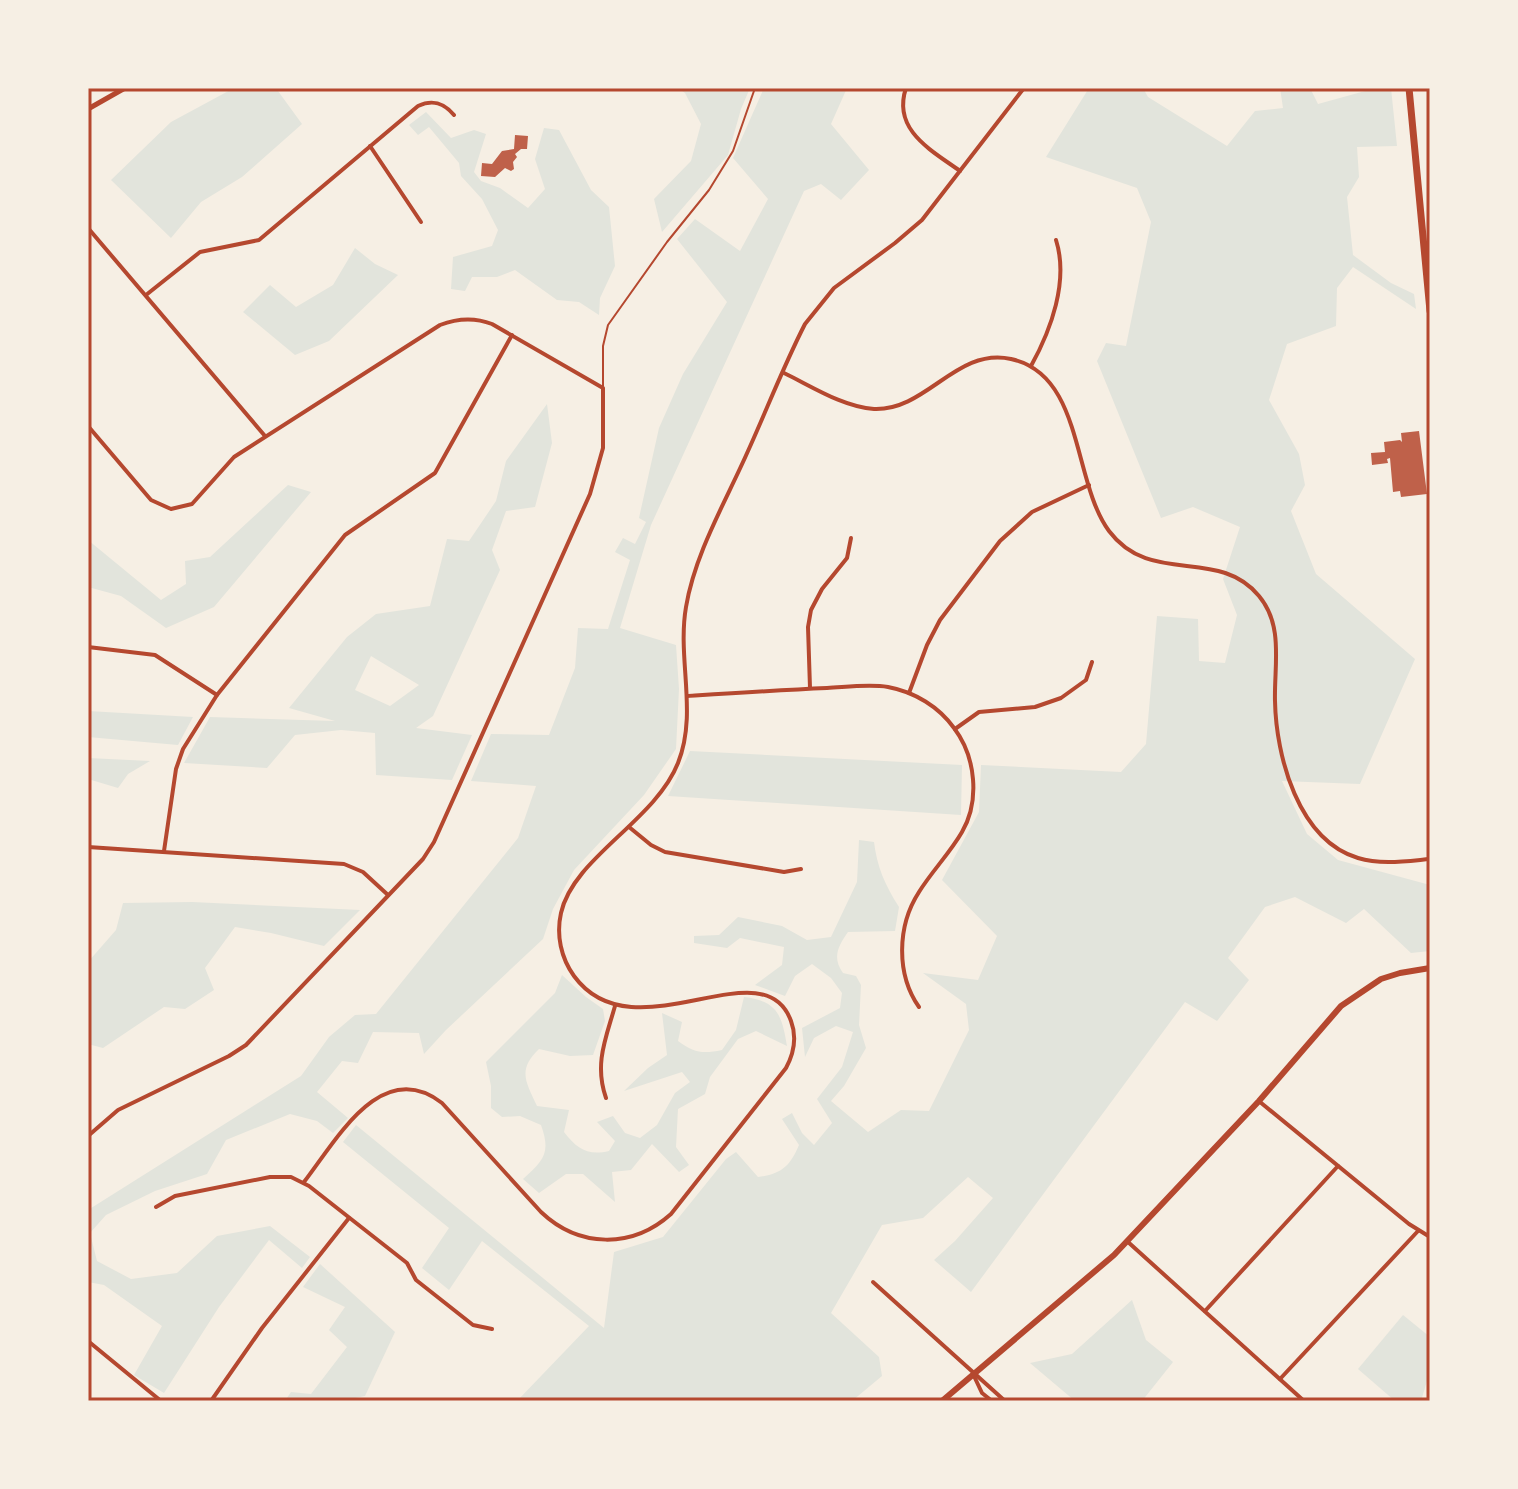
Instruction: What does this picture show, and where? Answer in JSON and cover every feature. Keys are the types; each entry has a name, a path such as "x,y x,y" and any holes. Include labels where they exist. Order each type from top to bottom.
{"main road":[{"path":"1409,88 1430,311"},
{"path":"942,1401 1078,1288 1128,1241 1259,1101 1334,1012 1356,994 1391,976 1430,968"}],"street":[{"path":"88,109 125,88"},
{"path":"906,88 903,110 909,130 960,171"},
{"path":"304,1182 369,1101 391,1091 414,1090 442,1103 541,1212 563,1229 589,1239 608,1241 638,1235 655,1227 678,1207 783,1073 794,1049 793,1028 789,1016 768,997 754,992 740,992 649,1008 615,1006 596,997 575,978 562,954 559,927 565,900 574,884 662,793 678,764 686,734 683,634 692,580 805,324 825,296 843,279 913,228 1024,88"},
{"path":"146,295 200,252 259,240 423,104 441,104 454,115"},
{"path":"370,146 421,222"},
{"path":"88,228 265,436"},
{"path":"1031,366 1051,324 1062,260 1056,240"},
{"path":"88,426 151,500 171,509 183,508 196,501 234,457 447,322 478,319 512,335 603,388 603,448 590,494 434,842 423,859 246,1045 118,1110 88,1136"},
{"path":"164,851 176,769 183,749 217,695 345,535 435,473 512,335"},
{"path":"784,373 857,406 884,408 909,402 956,370 977,360 1001,358 1031,366 1050,382 1059,396 1103,522 1115,538 1129,550 1165,565 1224,572 1247,584 1264,603 1276,634 1275,703 1283,757 1300,802 1324,838 1338,849 1361,859 1404,862 1430,859"},
{"path":"909,693 933,633 1000,541 1032,512 1089,485"},
{"path":"810,688 807,636 811,610 822,589 847,558 851,538"},
{"path":"88,647 155,655 217,695"},
{"path":"955,729 984,711 1035,707 1061,698 1086,680 1092,662"},
{"path":"687,696 877,686 909,693 933,706 955,729 971,763 972,804 962,833 919,892 905,923 902,952 908,990 919,1007"},
{"path":"629,827 665,852 784,872 801,869"},
{"path":"88,847 344,864 363,872 388,895"},
{"path":"606,1098 599,1079 600,1064 615,1006"},
{"path":"1259,1101 1418,1231 1430,1237"},
{"path":"1205,1311 1338,1166"},
{"path":"156,1207 175,1196 270,1177 291,1177 304,1182 407,1263 416,1280 473,1325 492,1329"},
{"path":"211,1401 262,1328 349,1218"},
{"path":"1280,1379 1418,1231"},
{"path":"1128,1241 1304,1401"},
{"path":"873,1282 1005,1401"},
{"path":"88,1341 161,1401"},
{"path":"973,1374 982,1393 992,1401"}],"lane":[{"path":"603,388 603,346 608,325 667,242 709,190 733,151 755,88"}],"shaded area":[{"path":"234,88 281,88 278,91 302,124 242,177 201,202 171,238 111,180 171,122"},
{"path":"678,88 750,88 728,155 662,232 654,199 691,161 701,124 685,93"},
{"path":"764,88 847,88 831,124 869,170 841,200 821,184 804,191 651,525 620,628 676,645 679,689 676,749 644,795 574,870 553,909 543,939 424,1054 419,1033 373,1032 358,1063 342,1061 317,1092 348,1118 333,1133 317,1121 290,1114 226,1140 207,1174 155,1191 106,1215 90,1233 97,1261 131,1279 177,1273 217,1236 270,1226 310,1257 302,1268 269,1240 219,1307 164,1393 134,1375 162,1326 104,1285 88,1282 88,1210 301,1076 329,1037 355,1015 376,1014 518,838 536,786 471,781 491,734 549,735 575,668 578,628 608,629 630,560 615,552 623,538 635,544 646,522 639,518 659,428 683,374 727,302 677,239 695,219 740,251 768,199 733,158"},
{"path":"1089,88 1143,88 1148,97 1227,146 1255,111 1283,108 1280,88 1310,88 1318,104 1376,88 1391,88 1397,146 1357,147 1359,177 1347,197 1353,255 1391,283 1414,294 1416,309 1353,267 1337,288 1336,326 1287,344 1269,400 1299,454 1305,485 1291,511 1316,574 1415,659 1360,784 1282,781 1307,834 1338,860 1430,885 1430,951 1411,953 1364,909 1346,923 1295,897 1265,907 1228,958 1249,980 1217,1021 1185,1002 971,1292 934,1260 993,1198 968,1177 923,1218 882,1225 831,1313 879,1357 882,1376 852,1401 517,1401 589,1326 482,1241 449,1290 422,1268 449,1228 343,1142 356,1125 604,1328 614,1252 663,1237 726,1159 736,1152 758,1177 784,1168 799,1145 782,1119 792,1113 802,1133 814,1145 832,1123 817,1099 842,1067 853,1032 836,1026 814,1038 805,1057 802,1028 840,1008 842,993 831,978 812,964 795,976 785,996 755,985 782,965 784,947 740,938 727,948 694,943 694,936 719,935 738,917 782,926 807,940 831,937 857,882 859,840 874,842 882,876 899,907 895,931 848,932 839,947 837,957 840,968 843,973 856,976 861,985 859,1025 866,1048 844,1086 831,1101 868,1132 901,1110 929,1111 969,1030 966,1004 923,973 978,980 997,936 942,880 979,812 981,765 1121,772 1146,744 1157,616 1198,619 1199,661 1225,663 1237,615 1223,579 1240,527 1193,507 1161,518 1097,361 1106,343 1126,346 1151,222 1137,188 1046,157"},
{"path":"426,112 451,138 474,130 486,134 474,172 481,181 500,188 528,208 545,189 535,159 544,128 559,130 591,190 609,207 615,266 600,298 599,315 579,302 557,300 515,270 497,277 472,277 465,291 451,289 453,257 492,246 498,230 482,199 461,176 459,163 429,127 418,135 409,125"},
{"path":"355,248 375,264 398,275 329,341 295,355 243,312 270,285 296,307 333,285"},
{"path":"547,404 552,443 535,507 506,511 492,550 500,570 433,716 416,728 472,735 452,780 376,775 375,733 341,730 295,735 267,768 184,763 210,717 335,721 289,708 347,637 376,614 430,606 447,539 469,541 496,501 506,461","holes":["371,656 419,685 390,706 355,690"]},
{"path":"288,485 311,492 214,607 166,628 121,596 88,587 88,540 161,600 186,584 185,561 210,557"},
{"path":"88,711 193,717 178,745 88,737"},
{"path":"690,751 962,765 961,815 668,796"},
{"path":"88,758 150,761 128,774 118,788 88,779"},
{"path":"192,902 360,910 324,946 235,927 205,968 214,990 185,1009 164,1007 103,1048 88,1044 88,962 116,930 123,903"},
{"path":"562,975 603,1009 605,1021 593,1055 570,1056 539,1049 528,1063 526,1076 537,1106 569,1110 564,1132 578,1147 589,1152 609,1151 615,1141 597,1122 613,1116 625,1133 640,1138 657,1125 675,1093 690,1082 682,1072 624,1091 667,1055 662,1013 682,1022 678,1041 689,1048 704,1052 722,1050 736,1030 744,997 755,999 771,1006 776,1012 787,1046 756,1031 738,1039 710,1077 705,1094 678,1109 676,1147 689,1165 679,1172 652,1144 631,1170 612,1172 615,1202 583,1174 566,1174 539,1193 523,1179 544,1155 541,1125 520,1116 502,1117 491,1108 486,1062 555,993"},
{"path":"320,1264 395,1332 365,1396 341,1401 285,1401 291,1392 311,1394 347,1347 329,1330 345,1307 303,1287"},
{"path":"1132,1300 1146,1340 1173,1362 1142,1401 1075,1401 1030,1363 1072,1354"},
{"path":"1403,1315 1430,1337 1430,1371 1421,1401 1395,1401 1358,1369"}],"building":[{"path":"515,135 528,136 527,149 515,154 514,169 505,168 495,177 481,176 482,163 492,164 502,151 514,149"},
{"path":"1419,431 1427,494 1401,497 1400,491 1393,492 1390,458 1387,459 1388,463 1372,465 1371,453 1385,452 1384,442 1402,442 1401,433"}]}
